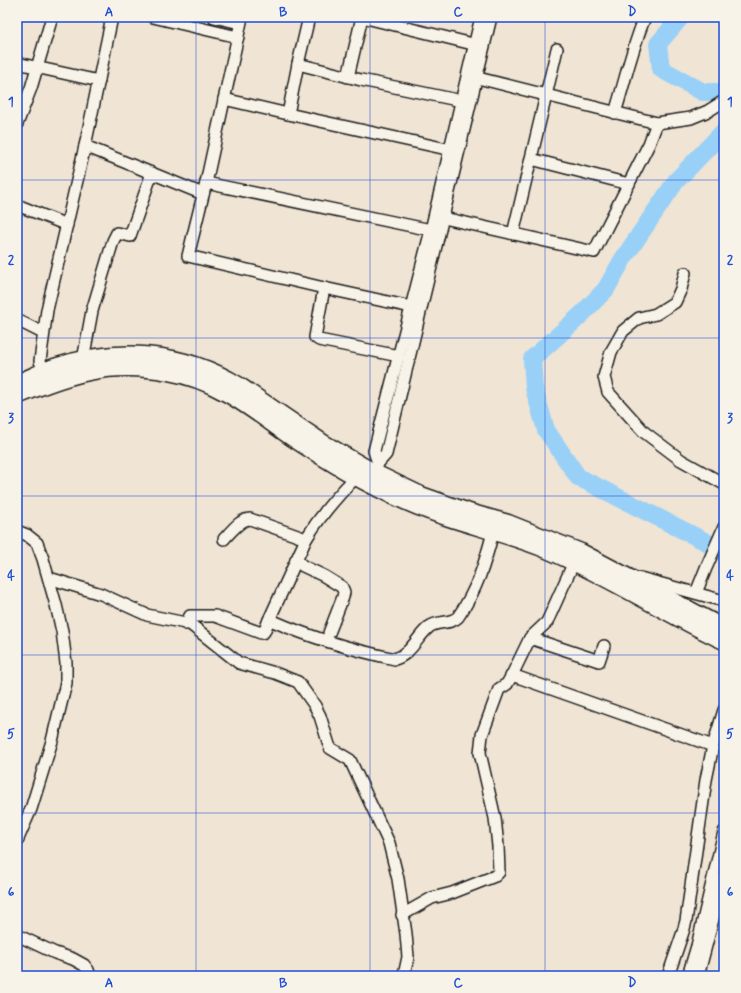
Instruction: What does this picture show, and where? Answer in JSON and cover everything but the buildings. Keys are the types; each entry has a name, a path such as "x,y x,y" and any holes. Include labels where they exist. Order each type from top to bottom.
{"highway":[{"path":"17,396 46,377 53,368 83,360 111,355 136,354 184,362 210,370 240,386 324,444 375,474 421,495 508,524 581,552 613,576 724,641"},
{"path":"17,383 81,372 124,368 169,372 189,377 210,384 229,394 291,437 356,477 375,474"},
{"path":"375,474 403,500 440,515 531,544 613,576 724,628"}],"street":[{"path":"17,124 38,67 52,17"},
{"path":"46,377 40,361 47,310 85,146 112,17"},
{"path":"153,17 166,18 238,37"},
{"path":"214,17 241,20 188,256 411,307"},
{"path":"288,114 309,17"},
{"path":"348,77 362,17 479,46"},
{"path":"479,46 481,17"},
{"path":"375,474 386,454 453,151 479,46 490,17"},
{"path":"615,113 628,65 645,17"},
{"path":"513,234 557,49"},
{"path":"17,63 99,81"},
{"path":"298,64 348,77 465,102"},
{"path":"472,76 658,123 691,118 708,111 723,102"},
{"path":"224,99 453,151"},
{"path":"438,217 594,252 658,123"},
{"path":"85,146 152,173 204,188 431,230"},
{"path":"531,159 629,184"},
{"path":"83,360 92,312 113,241 117,233 130,236 152,173"},
{"path":"17,205 67,225"},
{"path":"375,474 374,451 431,230 438,217"},
{"path":"685,273 681,289 675,302 656,314 639,318 623,331 611,352 604,377 608,392 644,432 681,460 724,484"},
{"path":"324,288 315,337 319,340 399,356"},
{"path":"17,320 44,332"},
{"path":"186,624 190,616 215,616 261,633 264,632 267,622 313,527 337,497 356,477"},
{"path":"224,539 246,519 250,519 306,539"},
{"path":"17,530 27,535 37,543 44,559 62,631 66,663 66,683 52,741 30,809 17,840"},
{"path":"696,593 722,530"},
{"path":"269,620 299,633 360,650 395,658 399,657 410,649 428,628 434,624 454,621 458,617 484,568 493,532"},
{"path":"296,560 303,566 342,587 344,592 343,597 329,633"},
{"path":"402,914 432,898 452,893 495,876 498,872 498,846 495,818 480,753 482,735 499,689 507,684 530,638 547,622 574,562"},
{"path":"613,576 696,593 724,601"},
{"path":"49,578 101,594 147,615 190,624 240,663 298,682 320,716 330,748 350,760 389,843 398,879 406,934 408,957 405,971 402,976"},
{"path":"530,638 600,661 604,646"},
{"path":"512,675 713,746"},
{"path":"668,976 684,932 713,746 724,710"},
{"path":"688,976 699,940 724,832"},
{"path":"698,976 724,877"},
{"path":"17,935 84,965 90,976"}],"waterway":[{"path":"681,17 658,44 661,69 703,92 722,92 724,94"},
{"path":"724,131 676,181 623,259 606,289 581,315 532,359 534,388 546,430 578,477 724,551"}]}
